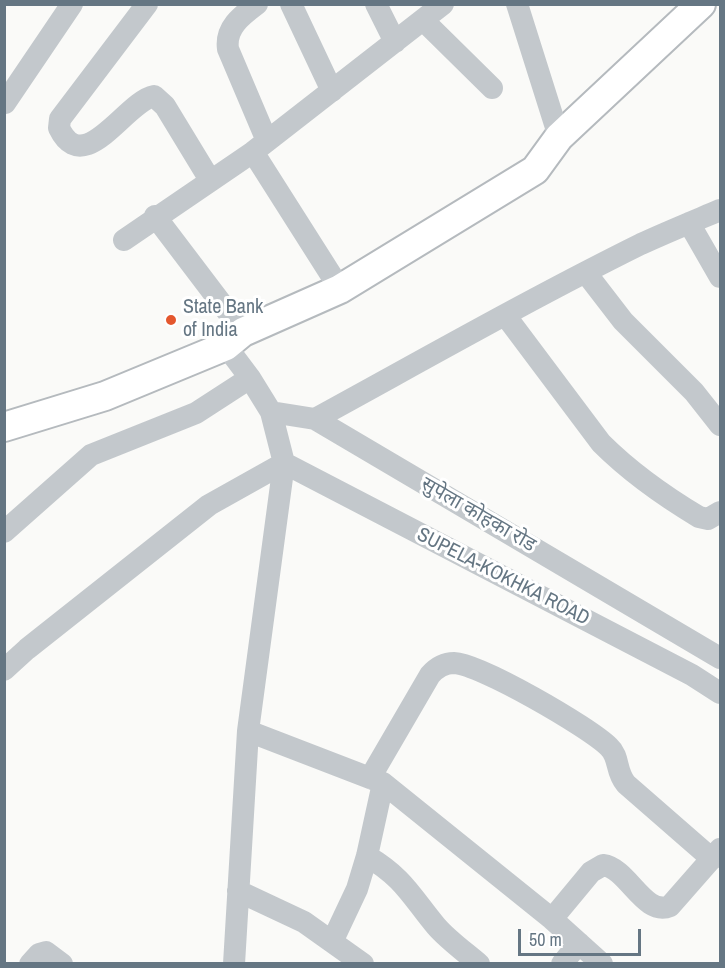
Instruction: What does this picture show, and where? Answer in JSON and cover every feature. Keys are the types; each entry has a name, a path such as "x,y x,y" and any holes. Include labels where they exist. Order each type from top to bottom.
{"main road":[{"path":"4,427 105,396 340,290 535,170 559,137 701,4"}],"street":[{"path":"5,103 72,4"},
{"path":"147,4 60,119 58,128 70,143 83,146 106,132 144,100 154,96 165,106 210,180"},
{"path":"291,4 332,91"},
{"path":"376,4 395,42"},
{"path":"124,240 260,147 444,4"},
{"path":"517,4 559,137"},
{"path":"245,8 229,34 228,49 260,147 340,290"},
{"path":"423,20 492,88"},
{"path":"315,420 505,315 643,243 720,210"},
{"path":"156,216 234,339 250,378 271,412 284,464 248,731 234,963"},
{"path":"689,223 720,278"},
{"path":"586,273 623,321 694,393 720,425"},
{"path":"505,315 601,443 615,457 699,518 708,519 720,512"},
{"path":"4,532 91,455 196,413 250,378"},
{"name":"सुपेला कोहका रोड","path":"271,412 315,420 679,633 718,651"},
{"path":"4,670 27,649 209,505 284,464"},
{"name":"SUPELA-KOKHKA ROAD","path":"284,464 682,670 720,693"},
{"path":"238,891 304,922 344,955 357,889 368,856 376,780 430,675 444,664 467,665 563,715 609,746 616,757 618,771 626,784 716,854 666,908 652,905 615,870 608,866 597,867 552,919"},
{"path":"248,731 376,780 552,919 602,963"},
{"path":"368,856 400,879 438,928 479,963"},
{"path":"562,963 579,943"},
{"path":"30,963 39,954 46,952 62,963"}],"place":[{"name":"State Bank of India","path":"171,320"}]}
